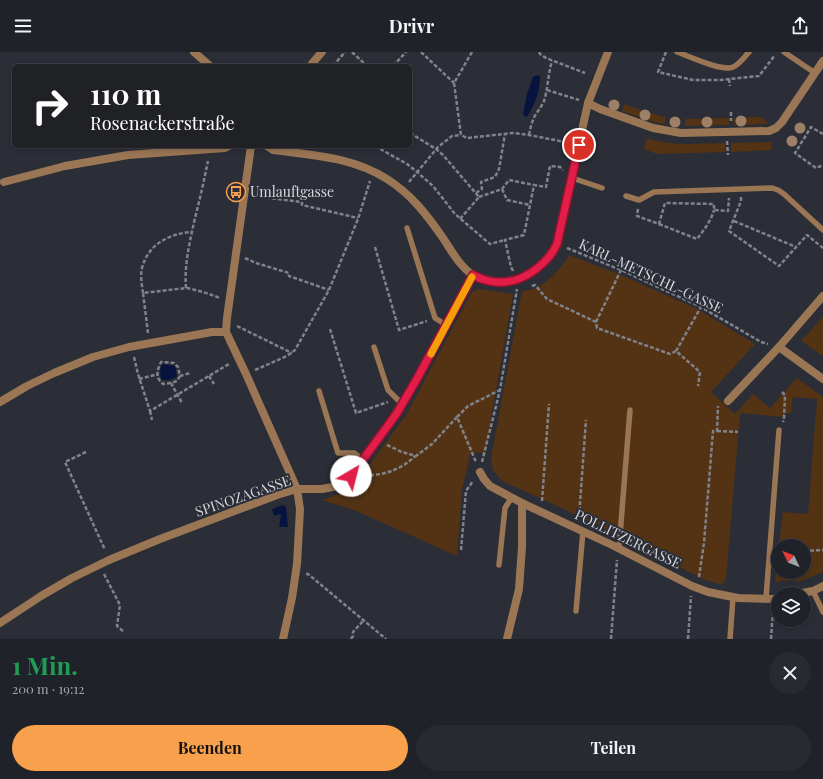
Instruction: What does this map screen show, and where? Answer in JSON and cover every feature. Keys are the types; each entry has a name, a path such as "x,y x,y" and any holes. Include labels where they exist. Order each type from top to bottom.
{"street":[{"path":"194,52 208,64"},
{"path":"312,64 322,52"},
{"path":"270,148 273,150 331,158 355,164 374,171 388,179 419,206 460,264 473,275 485,280 501,282 517,280 534,271 549,257 557,244 588,103 608,52"},
{"path":"588,103 600,109 653,128 681,133 769,131 776,128 782,122 823,61"},
{"path":"4,182 65,166 128,155 225,148"},
{"path":"251,148 226,332 297,489 300,509 297,564 292,598 283,639"},
{"name":"SPINOZAGASSE","path":"0,623 72,578 109,560 160,539 277,495 297,489 322,489 343,483 351,476 363,460 402,404 473,275"},
{"path":"728,401 779,347 823,296"},
{"path":"0,402 54,372 93,357 129,347 212,332 226,332"},
{"path":"779,347 823,379"},
{"name":"POLLITZERGASSE","path":"480,472 490,486 522,503 619,548 692,586 708,592 738,598 771,598"},
{"path":"507,639 519,589 522,547 522,503"},
{"path":"813,591 823,586"}],"lane":[{"path":"677,52 723,68 737,65 749,52"},
{"path":"784,52 815,73"},
{"path":"572,178 602,188"},
{"path":"626,196 639,200 654,192 772,188 784,194 823,230"},
{"path":"407,228 435,318 446,325"},
{"path":"374,347 388,390 402,404"},
{"path":"320,391 338,453 354,453 363,460"},
{"path":"619,548 630,410"},
{"path":"773,587 780,430"},
{"path":"499,565 505,508 512,497"},
{"path":"576,611 583,531"},
{"path":"813,591 823,612"},
{"path":"730,639 733,596"}],"path":[{"path":"335,64 345,52"},
{"path":"352,52 365,64"},
{"path":"395,64 406,52"},
{"path":"421,52 454,83"},
{"path":"461,135 454,83 472,52"},
{"path":"539,52 543,57 585,73"},
{"path":"529,135 533,119 541,106 547,90 549,70 552,61"},
{"path":"547,90 588,103"},
{"path":"823,134 811,127 795,153 816,168 823,165"},
{"path":"409,182 436,149 452,136 461,135 467,138 513,133 565,142"},
{"path":"412,134 443,155 479,197"},
{"path":"476,193 482,189 481,182 495,177 499,170 505,134"},
{"path":"379,148 407,164 417,172 433,186 460,219 490,244 524,235 534,185"},
{"path":"186,288 186,264 208,162"},
{"path":"460,219 479,197 502,189 509,180 546,187 550,166 560,168 572,178"},
{"path":"246,374 287,356 295,350 329,290 358,218 374,171"},
{"path":"502,189 507,200 530,205"},
{"path":"742,189 741,201 729,231 779,266 807,235 823,248"},
{"path":"254,196 302,202 302,205 358,218"},
{"path":"714,210 728,211 729,199"},
{"path":"639,200 637,216 697,239 712,217 714,204 665,203 659,224"},
{"path":"734,221 796,247"},
{"path":"148,335 141,284 142,269 147,256 158,243 169,237 175,234 192,232"},
{"path":"461,550 466,491 480,472 500,390 517,292 517,280 511,267 505,240"},
{"name":"KARL-METSCHL-GASSE","path":"557,244 621,270 701,307 761,342 779,347"},
{"path":"375,247 399,330 428,321"},
{"path":"245,258 256,263 290,273 289,276 329,290"},
{"path":"621,270 596,322 597,328 670,354 676,351 701,307"},
{"path":"529,287 535,285 547,299 596,322"},
{"path":"143,293 186,288 222,299"},
{"path":"517,292 523,289"},
{"path":"240,328 292,353"},
{"path":"330,329 356,413 391,402"},
{"path":"676,351 700,372 698,386"},
{"path":"134,355 139,379 152,420"},
{"path":"180,376 178,368 174,362 161,362 158,368 158,377 160,382 163,384 177,381 180,376 190,373"},
{"path":"150,411 232,362"},
{"path":"139,379 158,374"},
{"path":"209,376 214,384"},
{"path":"171,383 182,404"},
{"path":"351,476 386,473 407,464 432,444 468,406 500,390"},
{"path":"780,430 784,419 785,395 782,392"},
{"path":"717,431 719,402 722,400 728,401"},
{"path":"542,501 550,404"},
{"path":"457,417 480,472"},
{"path":"578,519 586,420"},
{"path":"698,578 704,543 713,431 738,432"},
{"path":"377,441 402,452 416,456"},
{"path":"86,452 65,462 109,560"},
{"path":"611,639 619,548"},
{"path":"811,551 823,550"},
{"path":"103,571 120,605 117,626 124,632"},
{"path":"308,574 386,639"},
{"path":"688,639 692,586"},
{"path":"351,639 353,632 364,620"},
{"path":"771,639 772,627"}],"shaded area":[{"path":"624,104 649,113 666,117 665,124 654,122 622,111"},
{"path":"729,118 729,125 685,126 685,119"},
{"path":"734,118 762,118 768,123 734,125"},
{"path":"647,138 676,144 725,143 725,152 657,154 644,149"},
{"path":"771,142 771,150 731,152 731,143"},
{"path":"569,255 621,275 697,309 755,344 711,392 735,414 753,394 770,408 797,378 823,397 823,572 811,577 811,539 780,539 783,512 808,514 817,399 793,397 791,413 786,413 782,417 740,413 726,579 721,585 703,579 564,509 502,481 493,470 491,458 522,291 540,286 550,279 563,265"},
{"path":"478,289 513,294 485,453 471,452 462,489 457,556 354,510 322,500 347,491 373,460 406,415 472,292"},
{"path":"823,317 823,356 801,341"},
{"path":"775,579 806,579 795,582 794,580 775,582"}],"water":[{"path":"537,75 540,76 538,93 535,103 527,117 523,115 527,94 533,77"},
{"path":"162,364 175,366 177,377 169,380 162,380 160,372"},
{"path":"283,505 286,507 288,527 279,527 281,515 274,516 272,509"}],"slow traffic":[{"path":"431,354 472,277"}],"place":[{"name":"Umlauftgasse","path":"236,192"}],"route":[{"path":"351,476 397,413 473,275 485,280 501,282 517,280 534,271 549,257 557,244 579,145"}]}
